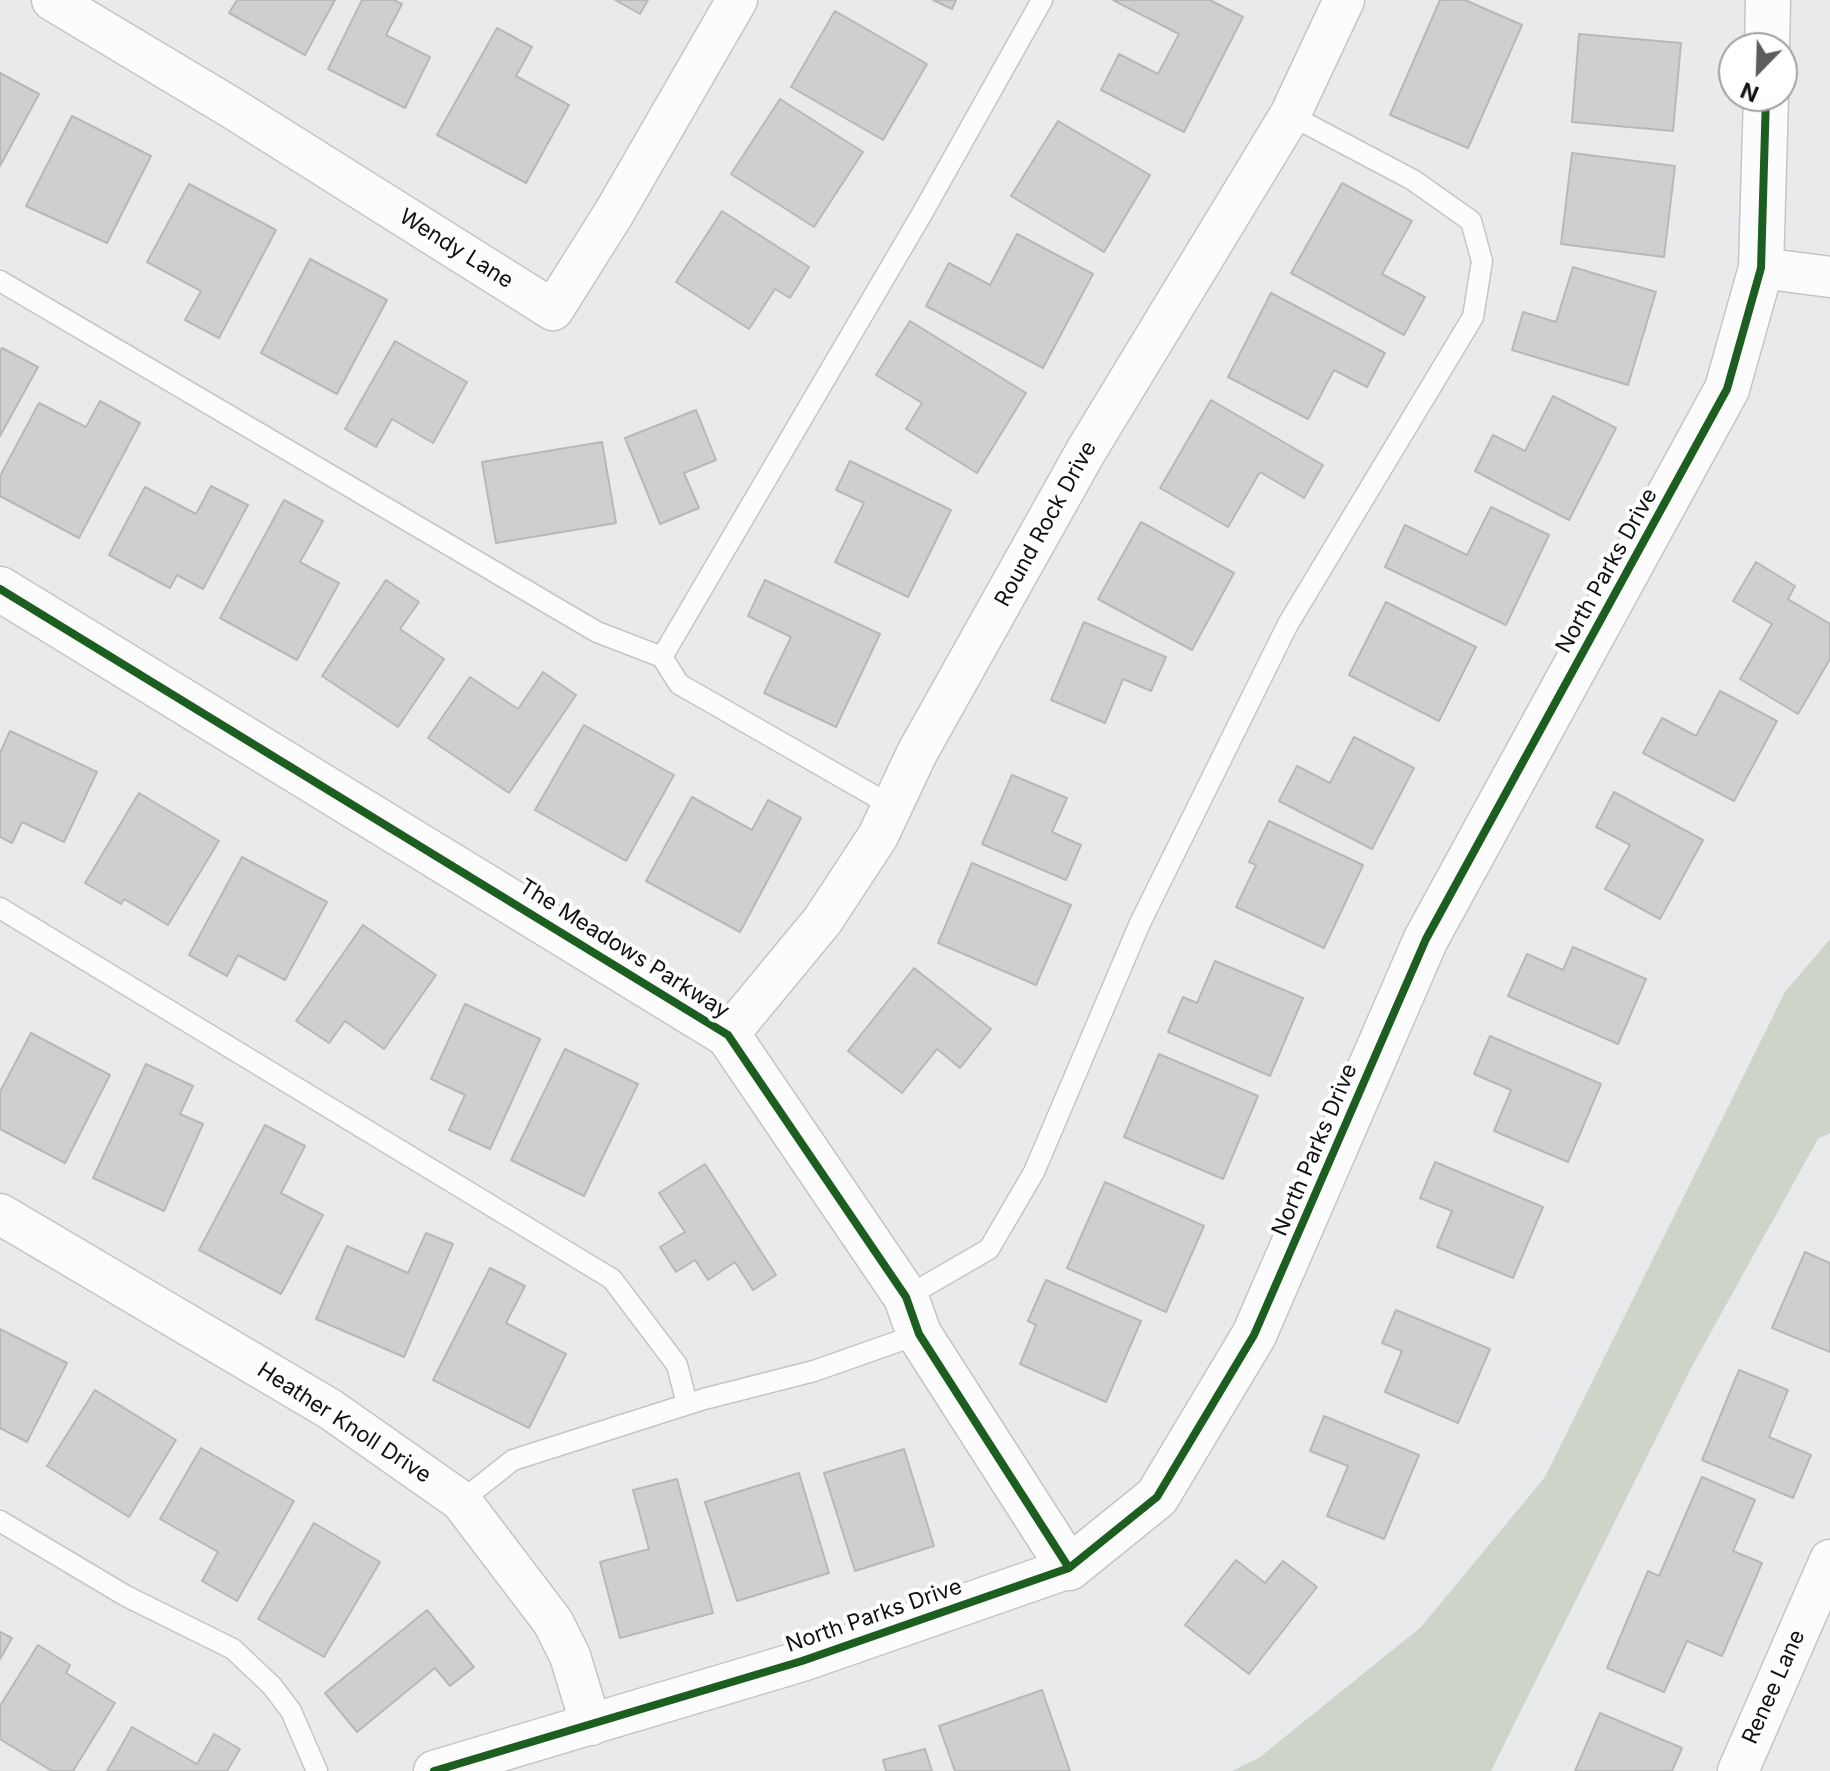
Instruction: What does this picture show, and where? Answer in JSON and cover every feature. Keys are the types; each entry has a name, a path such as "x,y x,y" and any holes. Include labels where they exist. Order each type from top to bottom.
{"street":[{"name":"Wendy Lane","path":"52,0 232,108 553,310 614,213 737,0"},
{"name":"Round Rock Drive","path":"728,1035 823,920 878,836 917,753 1086,451 1290,115 1344,0"},
{"path":"1767,32 1768,0"},
{"name":"North Parks Drive","path":"434,1771 802,1661 1069,1568 1157,1497 1254,1335 1426,939 1727,389 1761,268 1766,112"},
{"path":"1761,268 1830,277"},
{"name":"The Meadows Parkway","path":"0,589 728,1035 912,1315 1069,1568"},
{"name":"Heather Knoll Drive","path":"0,1214 330,1409 461,1501 553,1622 570,1656 591,1725"},
{"name":"Renee Lane","path":"1738,1771 1830,1560"}],"lane":[{"path":"662,657 923,212 1042,0"},
{"path":"461,1501 513,1460 687,1404 814,1371 912,1315 989,1249 1027,1185 1140,923 1281,637 1473,317 1482,261 1471,221 1413,180 1290,115"},
{"path":"0,281 597,632 662,657 679,684 892,806"},
{"path":"0,908 612,1279 677,1365 687,1404"},
{"path":"0,1521 126,1596 233,1649 272,1686 291,1711 317,1771"}],"shaded area":[{"path":"1830,939 1830,1133 1818,1139 1690,1370 1491,1771 1232,1771 1260,1757 1421,1627 1545,1477 1785,992"}],"building":[{"path":"237,0 335,0 305,55 229,13"},
{"path":"362,0 394,0 402,4 386,35 430,57 405,108 328,69"},
{"path":"615,0 648,0 640,14"},
{"path":"933,0 956,0 952,9"},
{"path":"1113,0 1210,0 1243,17 1184,132 1101,90 1119,54 1158,74 1179,34"},
{"path":"1440,0 1465,0 1522,25 1468,148 1390,115"},
{"path":"835,11 927,64 883,140 791,87"},
{"path":"497,28 532,47 516,76 569,105 526,183 437,135"},
{"path":"1579,34 1681,43 1673,131 1572,122"},
{"path":"0,73 39,94 0,166"},
{"path":"780,99 863,152 814,227 731,174"},
{"path":"72,116 151,156 107,243 26,206"},
{"path":"1058,121 1150,175 1104,252 1011,196"},
{"path":"1572,153 1675,166 1664,257 1561,244"},
{"path":"1342,183 1412,221 1382,274 1425,297 1404,335 1291,273"},
{"path":"189,184 276,230 219,338 185,320 201,291 147,262"},
{"path":"722,211 809,267 790,298 775,289 749,329 676,282"},
{"path":"1017,234 1093,274 1043,368 926,306 949,263 990,285"},
{"path":"310,259 387,300 337,394 261,353"},
{"path":"1573,267 1656,292 1628,385 1512,350 1523,312 1556,322"},
{"path":"1271,293 1385,353 1367,387 1334,370 1308,419 1228,377"},
{"path":"910,321 1026,393 977,473 906,429 922,403 876,375"},
{"path":"395,341 467,382 433,443 392,419 376,447 345,429"},
{"path":"2,348 38,367 0,436 0,352"},
{"path":"1553,396 1616,428 1569,520 1475,471 1493,435 1525,451"},
{"path":"1211,400 1323,465 1304,498 1260,472 1228,527 1160,488"},
{"path":"100,401 140,423 79,538 0,496 0,476 39,403 86,427"},
{"path":"696,410 716,460 684,473 699,508 660,524 625,438"},
{"path":"602,442 616,523 496,543 482,462"},
{"path":"850,461 951,510 908,597 835,562 864,503 836,490"},
{"path":"211,486 248,505 203,589 177,575 170,588 109,555 145,487 196,514"},
{"path":"284,500 323,521 300,562 339,583 297,660 220,618"},
{"path":"1491,507 1549,535 1506,625 1385,567 1405,525 1467,555"},
{"path":"1141,522 1234,573 1192,650 1098,599"},
{"path":"1756,562 1795,586 1788,599 1830,624 1830,659 1798,714 1740,679 1772,624 1733,601"},
{"path":"386,580 419,602 400,629 444,659 398,727 322,676"},
{"path":"765,580 880,634 836,727 764,693 791,637 748,616"},
{"path":"1386,602 1476,647 1439,721 1349,675"},
{"path":"1084,622 1166,657 1151,691 1123,679 1105,723 1051,700"},
{"path":"543,672 576,695 509,793 428,738 470,677 518,709"},
{"path":"1720,691 1777,721 1734,801 1643,753 1662,718 1696,736"},
{"path":"584,725 674,775 626,861 535,810"},
{"path":"10,731 97,772 64,842 22,822 12,843 0,837 0,753"},
{"path":"1354,737 1414,768 1372,849 1279,801 1297,766 1330,783"},
{"path":"1012,775 1067,798 1052,832 1081,845 1066,880 982,844"},
{"path":"1614,792 1703,840 1660,919 1605,889 1630,845 1596,827"},
{"path":"139,793 219,841 168,925 124,899 121,904 85,883"},
{"path":"692,797 752,830 768,800 801,818 740,932 646,881"},
{"path":"1269,821 1363,865 1324,948 1236,907 1256,865 1249,862"},
{"path":"242,857 327,902 285,980 238,955 227,976 189,955"},
{"path":"972,863 1071,905 1036,985 938,943"},
{"path":"363,925 436,975 384,1049 345,1021 329,1043 296,1021"},
{"path":"1573,947 1646,979 1618,1044 1508,996 1527,954 1563,970"},
{"path":"1215,961 1303,998 1270,1076 1168,1032 1183,997 1197,1003"},
{"path":"914,968 991,1029 960,1068 937,1049 902,1093 848,1051"},
{"path":"465,1004 540,1039 490,1149 449,1130 465,1095 431,1079"},
{"path":"31,1033 110,1075 65,1163 0,1129 0,1092"},
{"path":"1490,1036 1601,1084 1568,1162 1494,1131 1511,1090 1474,1074"},
{"path":"565,1049 638,1084 584,1196 511,1160"},
{"path":"1159,1054 1258,1096 1223,1179 1124,1137"},
{"path":"146,1064 193,1086 180,1114 203,1124 164,1211 93,1178"},
{"path":"265,1125 305,1146 281,1193 323,1215 281,1294 199,1250"},
{"path":"1435,1162 1543,1207 1513,1278 1437,1247 1452,1211 1420,1198"},
{"path":"705,1164 776,1275 753,1290 735,1262 708,1280 695,1260 676,1272 660,1247 685,1232 659,1193"},
{"path":"1105,1182 1204,1226 1166,1312 1067,1268"},
{"path":"426,1233 453,1244 404,1357 316,1319 347,1246 408,1273"},
{"path":"1805,1252 1830,1263 1830,1352 1772,1328"},
{"path":"490,1268 525,1286 506,1323 566,1354 529,1428 433,1380"},
{"path":"1046,1280 1141,1321 1106,1402 1020,1364 1036,1325 1028,1321"},
{"path":"1396,1310 1490,1349 1458,1423 1385,1392 1402,1351 1382,1343"},
{"path":"0,1329 67,1363 27,1442 0,1428"},
{"path":"1739,1370 1788,1390 1769,1437 1811,1455 1793,1498 1702,1460"},
{"path":"95,1390 176,1440 129,1517 47,1466"},
{"path":"1324,1416 1419,1455 1384,1539 1327,1516 1348,1466 1310,1451"},
{"path":"201,1448 294,1501 237,1601 202,1581 218,1552 160,1519"},
{"path":"904,1449 934,1546 855,1571 824,1473"},
{"path":"799,1473 829,1573 737,1601 705,1502"},
{"path":"1702,1477 1755,1500 1733,1551 1762,1563 1722,1656 1687,1641 1664,1692 1607,1668 1648,1571 1659,1576"},
{"path":"677,1479 713,1613 620,1638 600,1562 649,1549 633,1490"},
{"path":"314,1523 380,1562 324,1657 258,1619"},
{"path":"1236,1560 1265,1583 1283,1561 1317,1587 1249,1674 1185,1625"},
{"path":"427,1610 474,1667 450,1686 435,1668 357,1732 325,1693"},
{"path":"0,1632 12,1638 0,1659"},
{"path":"38,1645 70,1665 66,1673 115,1703 73,1771 52,1771 0,1739 0,1706"},
{"path":"1042,1690 1070,1771 955,1771 939,1726"},
{"path":"1600,1713 1682,1748 1672,1771 1575,1771"},
{"path":"132,1727 197,1764 214,1734 240,1749 227,1771 107,1771"},
{"path":"925,1749 932,1771 886,1771 883,1760"}],"cycle path":[{"path":"434,1771 802,1661 1069,1568 1157,1497 1254,1335 1426,939 1727,389 1761,268 1766,112"},
{"path":"0,589 728,1035 906,1297 919,1334 1069,1568"}]}
